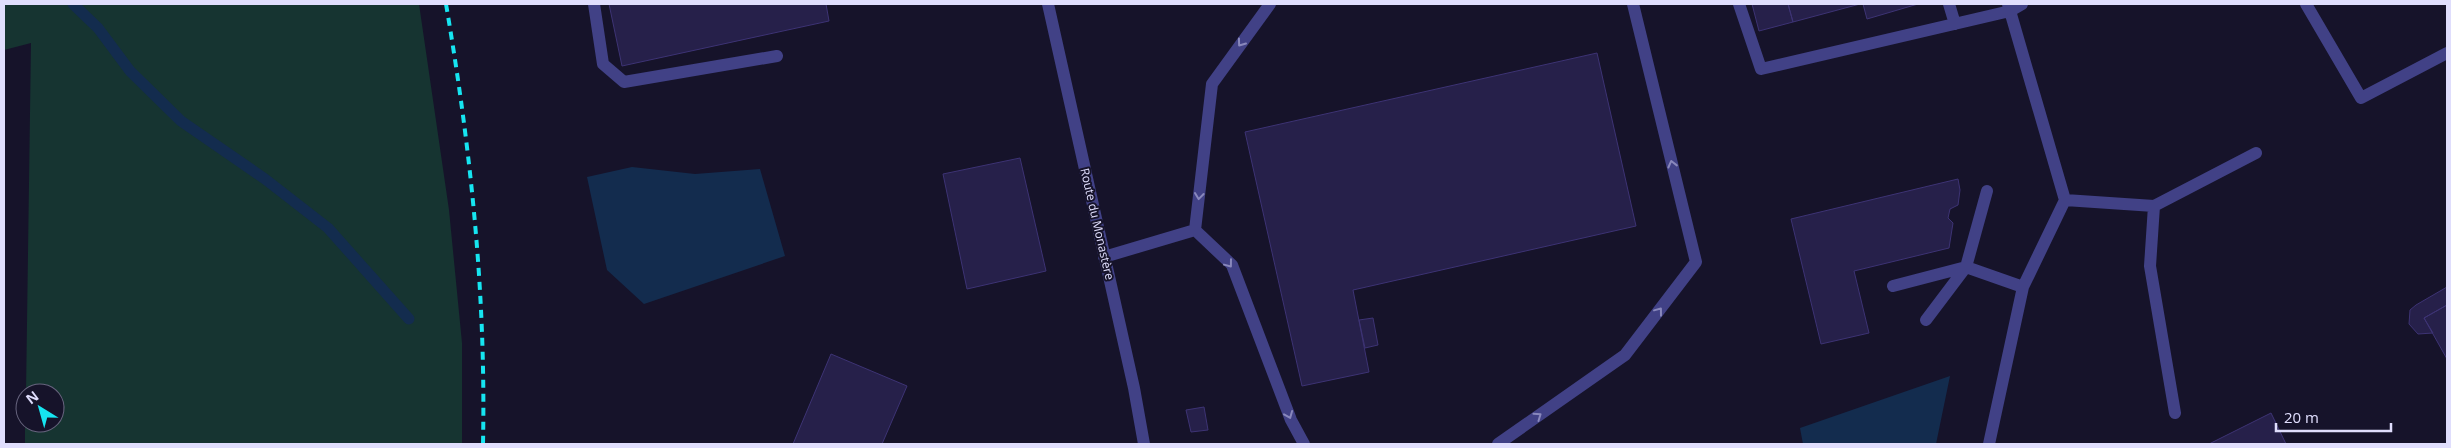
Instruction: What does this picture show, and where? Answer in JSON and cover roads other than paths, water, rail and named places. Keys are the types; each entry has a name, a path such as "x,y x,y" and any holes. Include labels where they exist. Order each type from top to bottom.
{"street":[{"path":"594,4 603,64 624,82 777,56"},
{"name":"Route du Monastère","path":"1048,4 1134,388 1144,444"},
{"path":"1195,230 1212,84 1270,4"},
{"path":"1498,444 1625,355 1696,262 1633,4"},
{"path":"1738,4 1761,69 1955,24 2022,4"},
{"path":"1949,4 1955,24"},
{"path":"2306,4 2361,98 2447,52"},
{"path":"1989,444 2023,287 2065,200 2009,7"},
{"path":"2065,200 2154,206 2256,153"},
{"path":"1926,320 1966,267 1987,191"},
{"path":"2154,206 2150,266 2175,413"},
{"path":"1104,257 1195,230"},
{"path":"1195,230 1232,265 1291,420 1304,444"},
{"path":"1894,286 1966,267 2023,287"}],"water":[{"path":"632,167 695,174 760,169 785,256 644,304 607,270 587,177"},
{"path":"1950,376 1936,444 1803,444 1800,428"}],"waterway":[{"path":"73,4 98,28 130,71 181,121 265,179 328,228 409,319"}],"railway":[{"path":"446,4 463,114 475,223 482,333 483,444"}]}
